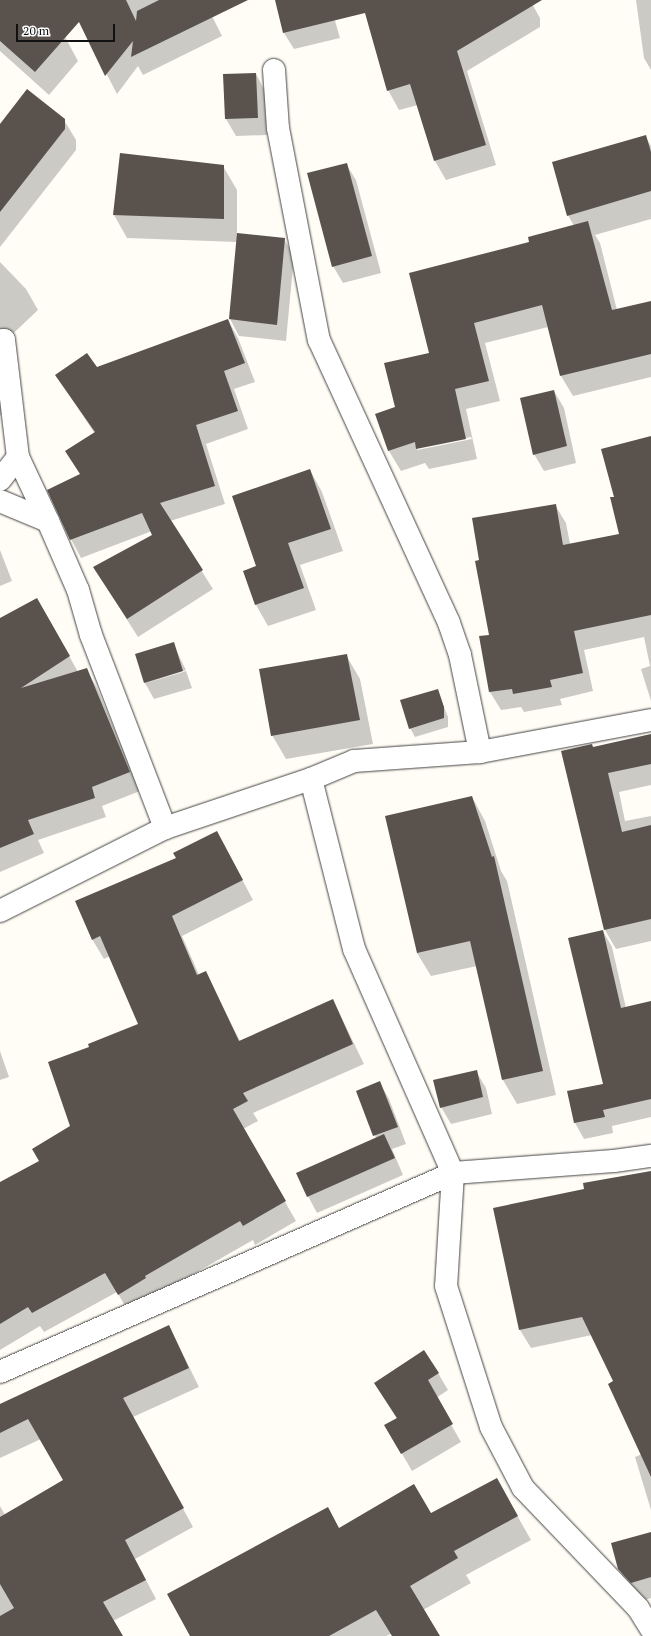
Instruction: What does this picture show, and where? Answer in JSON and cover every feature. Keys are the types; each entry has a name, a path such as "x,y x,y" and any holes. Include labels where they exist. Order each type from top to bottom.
{"street":[{"path":"274,70 278,128 319,340 449,623 460,655 480,752"},
{"path":"0,341 4,340 18,457 78,590 91,635 165,828"},
{"path":"0,480 18,457"},
{"path":"0,501 48,521"},
{"path":"0,910 165,828 311,779 354,761 480,752 651,720"},
{"path":"311,779 354,949 453,1173 446,1286 491,1427 523,1488 638,1608 651,1629"},
{"path":"0,1372 453,1173 614,1161 651,1156"}],"building":[{"path":"0,0 126,0 136,21 137,11 159,0 248,0 131,57 133,41 105,76 79,22 35,72 0,41"},
{"path":"275,0 542,0 457,51 486,145 434,161 410,84 387,91 365,13 283,33"},
{"path":"256,73 258,118 225,119 223,74"},
{"path":"27,89 65,119 65,129 0,212 0,124"},
{"path":"646,135 651,152 651,191 567,216 552,162"},
{"path":"120,153 224,165 224,219 113,215"},
{"path":"347,163 372,256 332,267 307,173"},
{"path":"588,221 612,310 651,301 651,354 560,376 542,305 474,323 489,381 455,389 466,439 416,449 415,442 388,451 375,414 395,407 384,363 429,353 409,273 529,242 528,237"},
{"path":"237,233 285,238 277,325 229,319"},
{"path":"228,319 245,363 224,371 238,411 196,425 215,486 160,503 203,570 127,619 93,567 152,535 142,513 70,540 47,490 80,474 65,451 95,432 55,375 87,353 97,367"},
{"path":"554,390 567,446 533,455 520,398"},
{"path":"651,436 651,615 574,631 583,673 550,680 552,687 513,694 512,689 489,692 479,636 489,635 475,561 479,560 472,518 556,504 563,545 619,534 610,497 614,497 601,449"},
{"path":"310,469 331,529 288,543 304,588 255,605 243,571 256,566 232,496"},
{"path":"37,598 70,656 21,688 87,668 130,772 92,787 95,798 28,820 34,834 0,848 0,618"},
{"path":"174,642 183,671 144,683 135,654"},
{"path":"347,654 360,720 271,736 259,669"},
{"path":"438,689 444,707 444,718 409,729 400,700"},
{"path":"651,734 651,764 608,773 622,832 651,825 651,919 604,930 561,751 592,744 593,747"},
{"path":"472,796 492,857 494,856 543,1071 502,1080 470,941 417,953 385,816"},
{"path":"217,831 243,880 172,916 197,975 206,971 239,1041 333,999 353,1044 243,1093 248,1101 233,1109 286,1201 243,1226 240,1221 145,1276 146,1278 118,1295 105,1273 32,1313 28,1307 0,1324 0,1182 39,1161 32,1149 70,1126 48,1062 89,1047 88,1044 138,1024 100,936 92,940 75,901 176,858 173,853"},
{"path":"603,930 621,1008 651,1001 651,1099 603,1110 605,1117 574,1123 567,1091 603,1084 568,938"},
{"path":"477,1070 483,1097 440,1108 433,1080"},
{"path":"380,1081 398,1127 373,1136 356,1091"},
{"path":"384,1134 395,1158 307,1197 296,1173"},
{"path":"651,1171 651,1477 608,1384 613,1381 582,1317 519,1330 493,1208 584,1189 583,1183"},
{"path":"169,1325 189,1368 123,1398 184,1508 125,1540 146,1580 103,1602 123,1636 0,1636 0,1616 14,1608 0,1584 0,1517 63,1480 28,1419 0,1433 0,1404"},
{"path":"424,1350 439,1373 428,1380 453,1424 401,1454 384,1425 397,1418 374,1383"},
{"path":"497,1478 518,1516 454,1551 458,1558 410,1586 440,1636 392,1636 376,1610 329,1636 190,1636 167,1594 328,1507 339,1528 414,1484 431,1513"},
{"path":"651,1532 651,1577 631,1583 618,1569 611,1543"}]}
